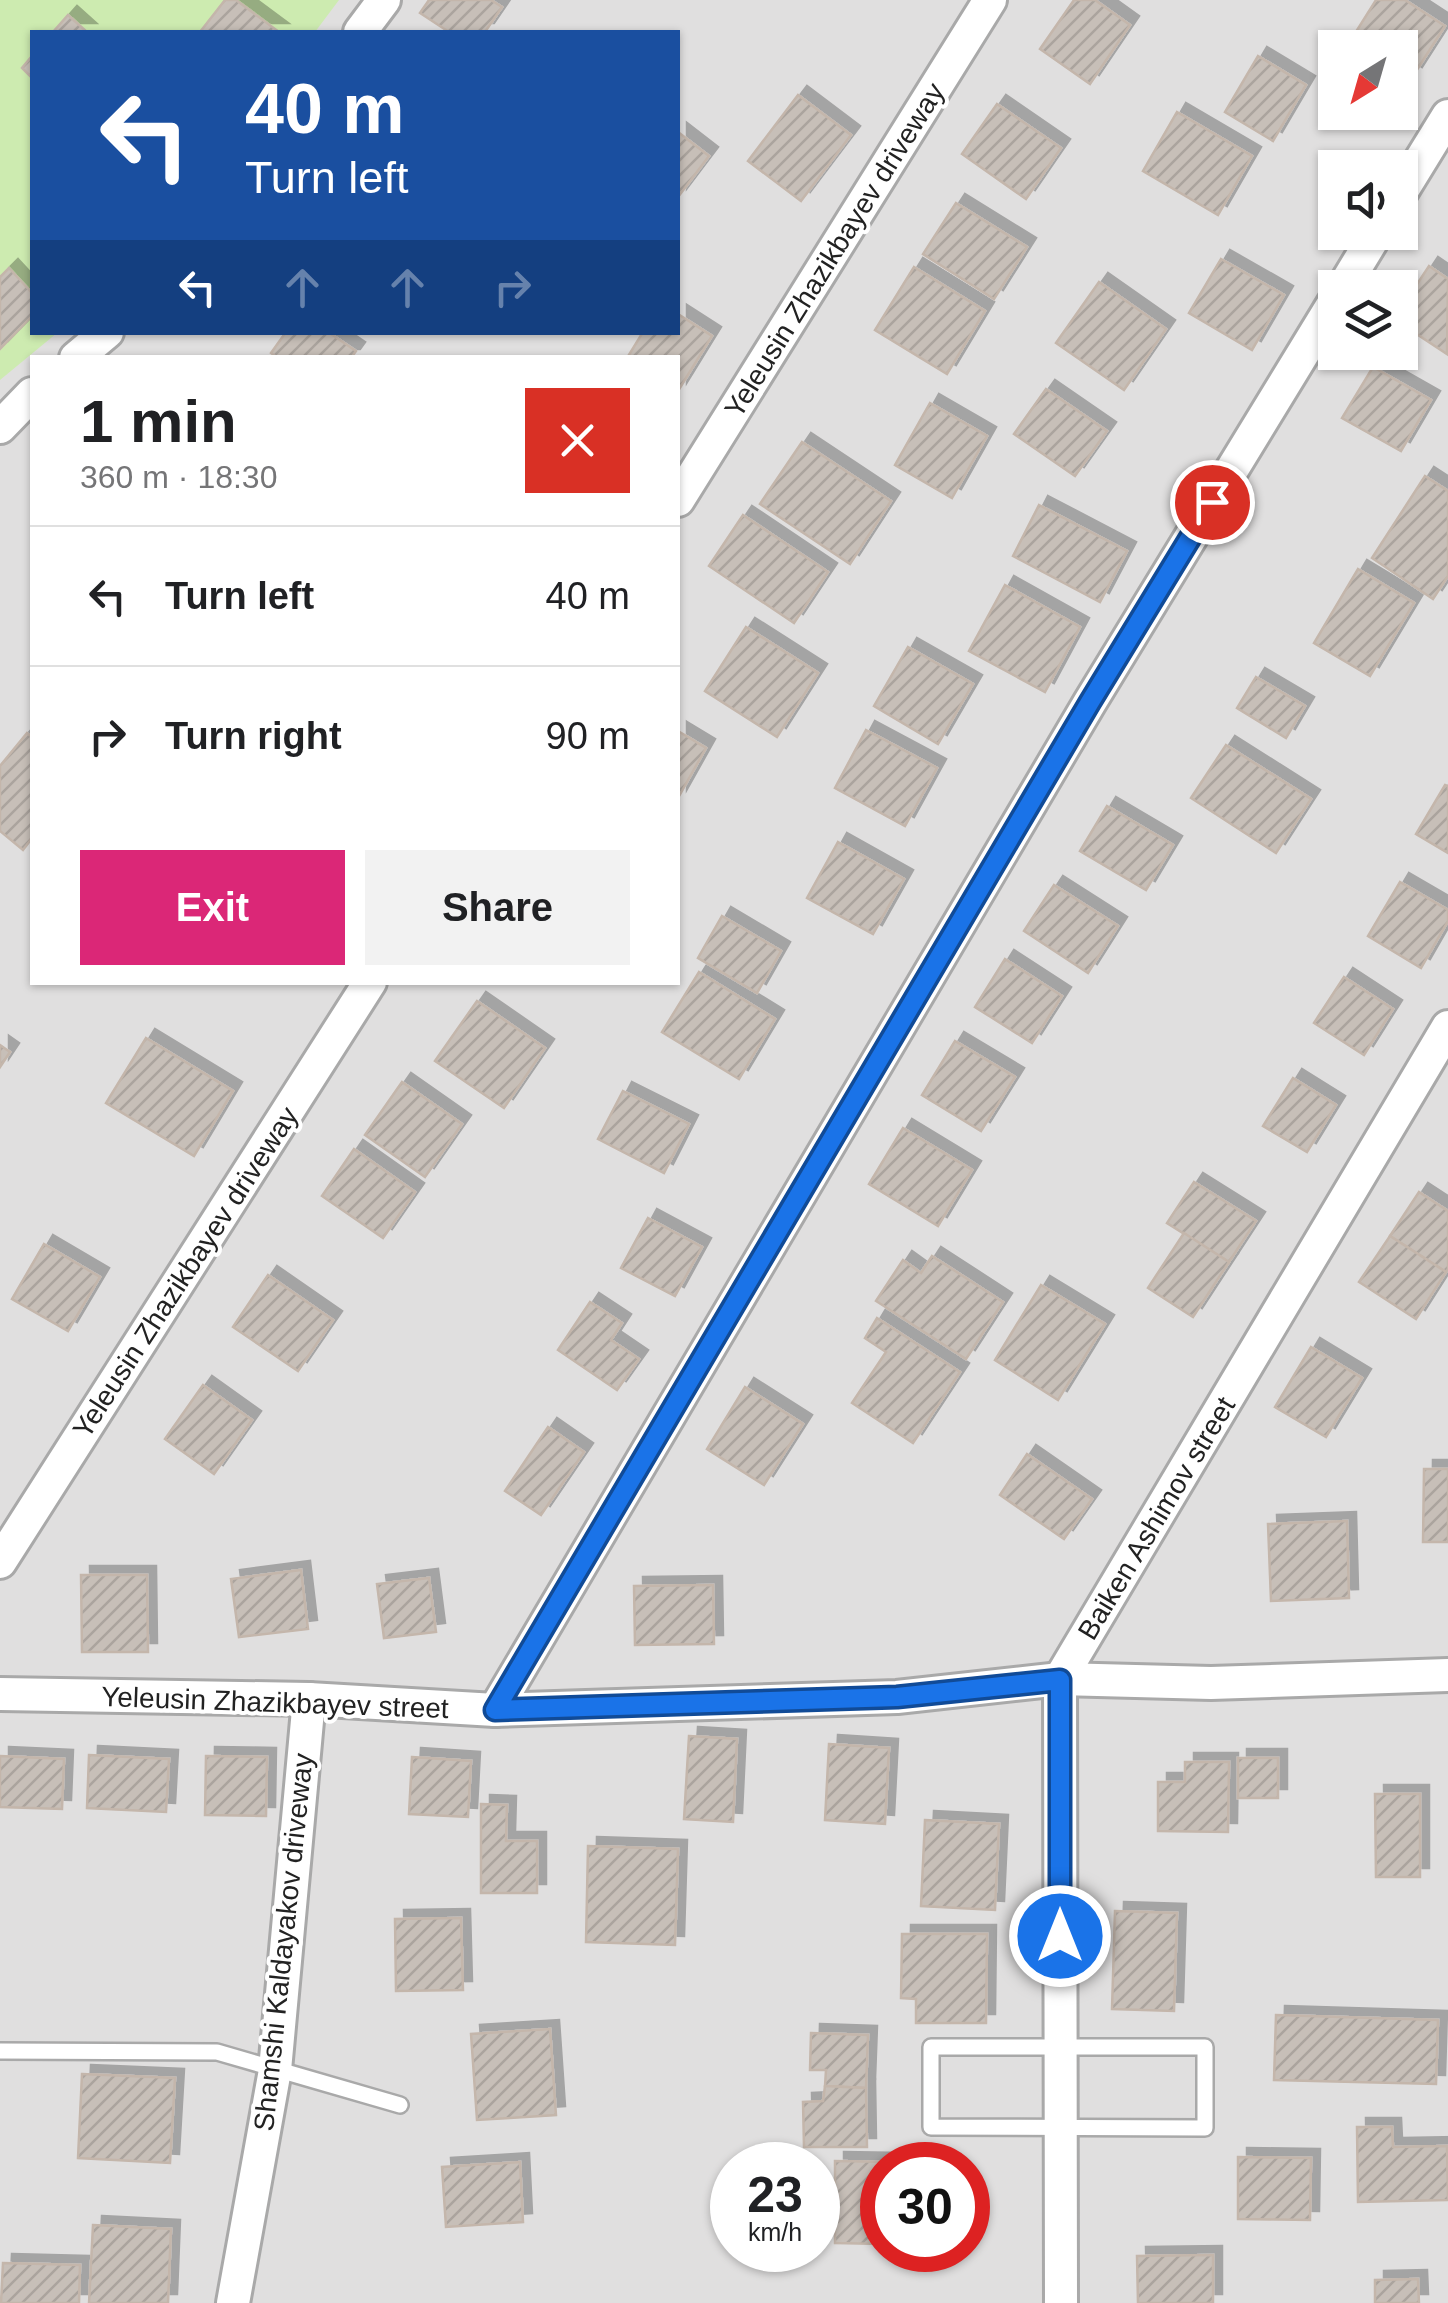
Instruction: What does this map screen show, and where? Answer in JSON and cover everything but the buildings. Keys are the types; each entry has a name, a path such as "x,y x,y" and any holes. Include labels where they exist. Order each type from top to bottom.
{"street":[{"path":"362,30 384,0"},
{"name":"Yeleusin Zhazikbayev driveway","path":"680,497 990,0"},
{"path":"1418,165 1448,116"},
{"path":"495,1710 1090,702 1318,329"},
{"path":"79,355 103,335"},
{"path":"0,426 30,396"},
{"name":"Yeleusin Zhazikbayev driveway","path":"0,1562 368,985"},
{"name":"Baiken Ashimov street","path":"1060,1680 1448,1028"},
{"name":"Yeleusin Zhazikbayev street","path":"0,1694 309,1699 495,1710 897,1697 1060,1680 1211,1683 1448,1675"},
{"path":"1060,1680 1061,2303"},
{"name":"Shamshi Kaldayakov driveway","path":"233,2303 275,2070 309,1699"}],"lane":[{"path":"931,2047 1205,2047 1206,2128 1060,2127 931,2127 931,2047"},
{"path":"0,2051 218,2052 400,2106"}],"shaded area":[{"path":"0,0 1448,0 1448,2303 0,2303"}],"green space":[{"path":"0,0 339,0 316,30 30,30 30,335 55,335 0,380"}],"route":[{"path":"1060,1936 1060,1680 897,1697 495,1710 1212,502"}]}
